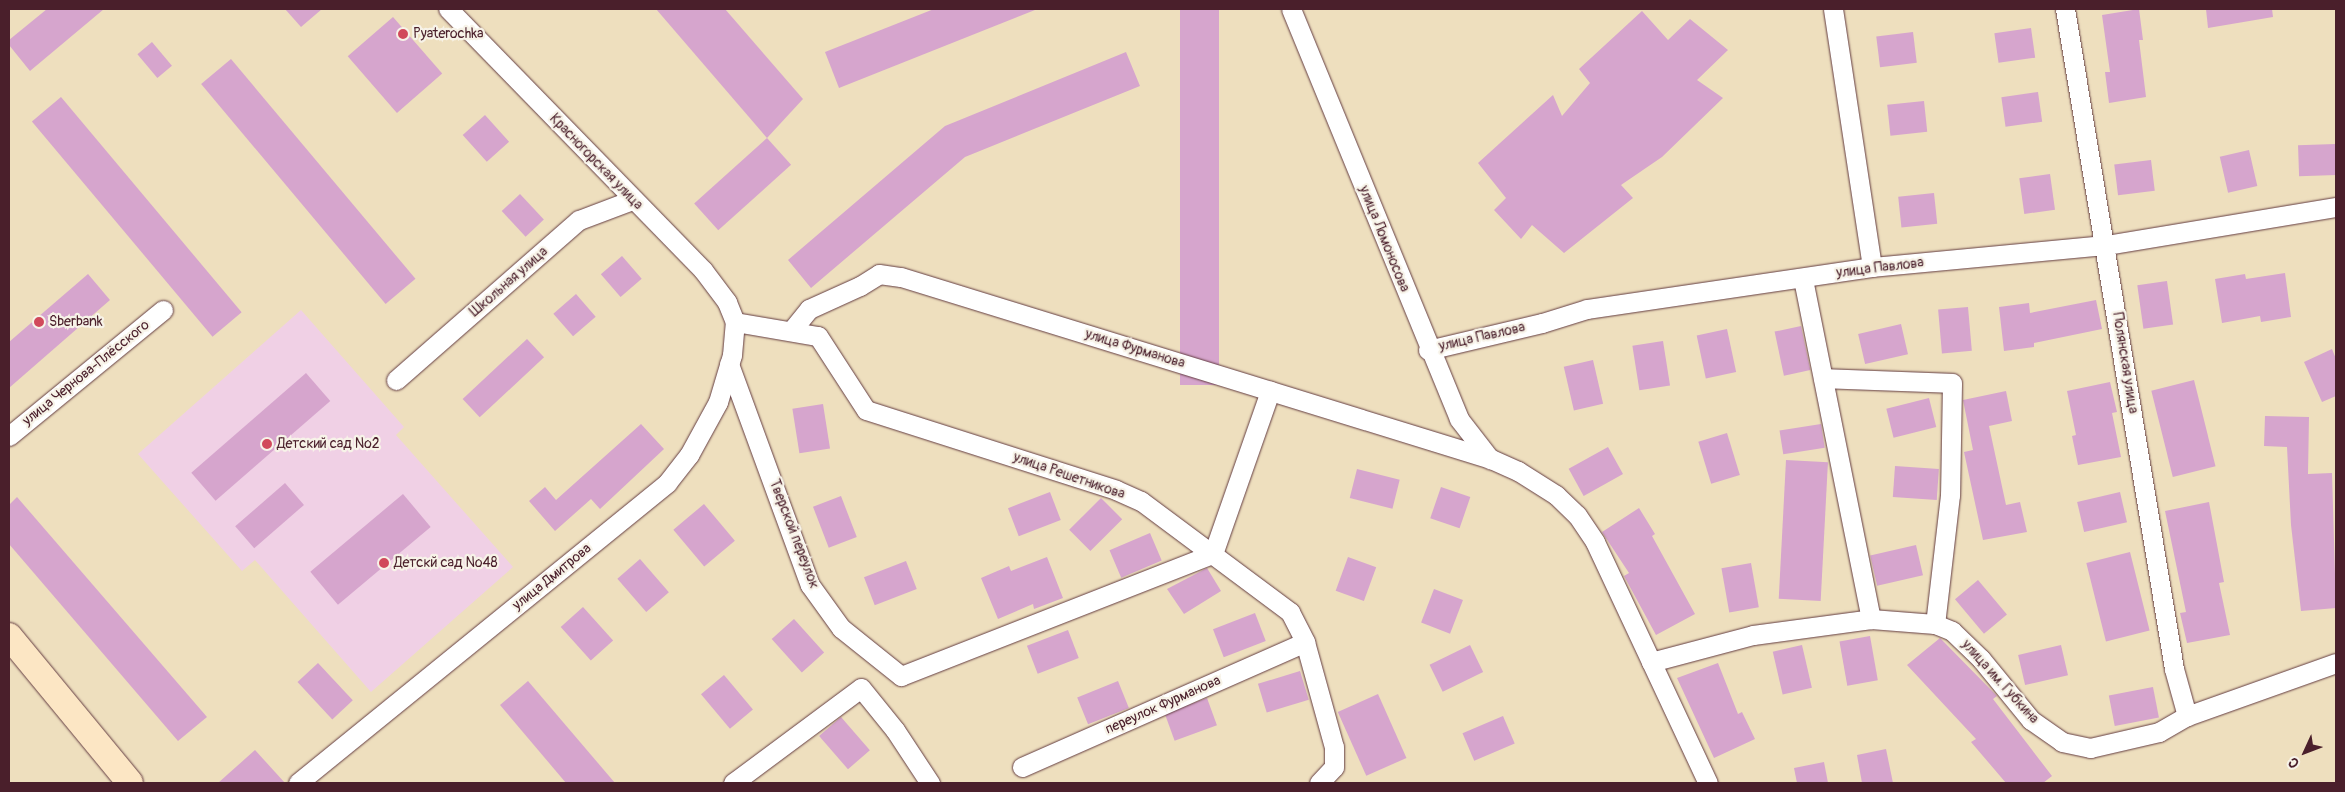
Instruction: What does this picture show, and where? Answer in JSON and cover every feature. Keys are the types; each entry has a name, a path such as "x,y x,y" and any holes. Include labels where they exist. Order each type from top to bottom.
{"street":[{"name":"Красногорская улица","path":"448,9 632,200 703,270 727,302 735,322"},
{"name":"улица Ломоносова","path":"1291,9 1428,350 1459,420 1491,459"},
{"path":"1833,9 1872,267"},
{"name":"Полянская улица","path":"2066,9 2174,670 2187,716"},
{"name":"Школьная улица","path":"396,380 580,220 632,200"},
{"name":"улица Павлова","path":"1428,350 1542,323 1588,309 1803,279 1872,267 2106,245 2336,207"},
{"name":"улица Фурманова","path":"792,330 809,309 860,286 879,274 894,276 1491,459 1518,471 1556,495 1577,515 1595,542 1708,783"},
{"path":"1803,279 1871,619"},
{"name":"улица Чернова-Плёсского","path":"9,436 163,310"},
{"name":"улица Решетникова","path":"735,322 792,330 818,336 866,410 1116,490 1141,501 1290,612 1304,642 1334,747 1334,767 1319,783"},
{"name":"улица Дмитрова","path":"298,783 667,483 689,455 718,402 729,364 735,322"},
{"name":"Тверской переулок","path":"729,364 810,585 841,628 901,676 1213,554"},
{"path":"1823,378 1952,383 1950,495 1935,624"},
{"path":"1213,554 1270,392"},
{"name":"улица им. Губкина","path":"1651,662 1753,635 1871,619 1935,624 1952,631 1981,659 2031,720 2062,742 2090,748 2124,742 2158,732 2187,716 2336,662"},
{"path":"9,636 130,783"},
{"name":"переулок Фурманова","path":"1022,767 1304,642"},
{"path":"734,783 861,688 896,730 930,783"}],"shaded area":[{"path":"301,310 404,427 396,435 513,567 371,692 255,560 242,571 138,454"}],"building":[{"path":"47,9 104,9 30,71 9,45 9,40"},
{"path":"285,9 322,9 301,27"},
{"path":"656,9 725,9 803,99 767,138"},
{"path":"934,9 1035,10 839,88 825,52"},
{"path":"1180,9 1219,9 1219,385 1180,385"},
{"path":"2139,9 2143,40 2139,40 2146,97 2109,103 2105,72 2110,72 2102,15"},
{"path":"2206,9 2272,9 2273,17 2208,28"},
{"path":"1642,11 1668,40 1690,19 1728,50 1697,80 1723,98 1662,157 1621,185 1633,198 1564,253 1532,225 1521,239 1494,210 1506,198 1478,163 1553,95 1562,116 1590,83 1579,69"},
{"path":"393,17 442,74 397,113 348,56"},
{"path":"2031,28 2035,58 1999,63 1994,33"},
{"path":"1913,32 1917,63 1880,67 1876,37"},
{"path":"152,42 172,66 157,78 137,54"},
{"path":"1126,52 1140,86 965,157 811,288 788,260 945,126"},
{"path":"231,59 415,279 386,304 201,84"},
{"path":"2038,92 2042,122 2006,127 2001,97"},
{"path":"61,97 242,312 213,337 32,121"},
{"path":"1924,101 1927,132 1890,136 1887,105"},
{"path":"485,115 509,142 487,162 463,135"},
{"path":"767,138 791,165 718,230 694,204"},
{"path":"2335,144 2336,175 2299,176 2298,145"},
{"path":"2249,150 2257,186 2228,193 2220,157"},
{"path":"2151,160 2155,191 2118,195 2114,165"},
{"path":"2050,174 2055,210 2024,214 2019,178"},
{"path":"1934,193 1937,224 1901,228 1898,197"},
{"path":"520,194 544,220 526,237 502,211"},
{"path":"622,256 642,279 621,297 601,274"},
{"path":"2285,273 2291,317 2261,322 2260,316 2222,323 2215,279 2245,274 2246,279"},
{"path":"88,274 110,300 9,388 9,342"},
{"path":"2167,281 2173,325 2143,329 2137,285"},
{"path":"576,294 596,317 573,336 553,314"},
{"path":"2096,300 2102,329 2034,343 2034,347 2004,351 1999,307 2029,303 2030,313"},
{"path":"1968,307 1972,351 1942,353 1938,310"},
{"path":"1901,324 1908,354 1865,364 1858,334"},
{"path":"1801,326 1810,370 1784,376 1775,332"},
{"path":"1727,329 1736,372 1706,378 1697,335"},
{"path":"527,339 544,357 480,417 463,399"},
{"path":"1663,341 1670,385 1639,390 1632,346"},
{"path":"2332,349 2336,359 2336,396 2322,402 2304,362"},
{"path":"1593,360 1603,404 1574,411 1564,367"},
{"path":"306,373 330,401 216,501 191,473"},
{"path":"2194,380 2216,466 2173,477 2151,391"},
{"path":"2110,382 2117,412 2112,413 2121,457 2078,465 2072,436 2076,435 2067,391"},
{"path":"2006,391 2012,421 1989,426 2006,505 2020,502 2027,532 1983,540 1964,452 1973,450 1963,400"},
{"path":"1929,398 1936,427 1894,438 1886,409"},
{"path":"823,404 830,448 799,453 792,409"},
{"path":"2265,416 2309,417 2308,474 2332,473 2336,608 2301,611 2291,525 2287,447 2264,446"},
{"path":"641,424 664,449 600,509 591,499 555,531 529,501 545,487 556,500"},
{"path":"1821,424 1825,448 1783,454 1780,431"},
{"path":"1727,433 1740,475 1711,484 1698,442"},
{"path":"1608,447 1623,474 1584,496 1569,469"},
{"path":"1786,460 1828,462 1821,601 1779,599"},
{"path":"1895,466 1939,469 1937,500 1893,497"},
{"path":"1357,469 1400,480 1392,509 1350,498"},
{"path":"285,483 304,505 254,548 235,526"},
{"path":"1441,487 1470,497 1460,528 1430,518"},
{"path":"1050,492 1061,520 1019,536 1008,508"},
{"path":"2120,492 2127,522 2084,532 2077,502"},
{"path":"403,494 431,527 338,605 310,572"},
{"path":"841,496 857,537 829,548 813,507"},
{"path":"17,497 207,717 178,741 9,544 9,505"},
{"path":"1101,498 1122,519 1090,551 1069,530"},
{"path":"2209,502 2224,582 2219,583 2230,635 2187,643 2180,613 2186,612 2165,511"},
{"path":"704,504 735,541 704,566 673,530"},
{"path":"1639,508 1655,534 1652,536 1695,614 1656,635 1624,576 1629,573 1602,532"},
{"path":"1150,533 1162,561 1121,578 1109,550"},
{"path":"1916,545 1923,575 1877,586 1870,556"},
{"path":"2130,552 2150,631 2106,641 2086,563"},
{"path":"1047,557 1063,598 1034,609 1033,604 998,619 981,578 1009,566 1011,571"},
{"path":"1348,557 1376,567 1364,601 1336,591"},
{"path":"640,559 669,592 646,612 617,579"},
{"path":"906,561 917,589 875,605 864,577"},
{"path":"1751,563 1759,607 1729,613 1721,568"},
{"path":"1207,568 1221,591 1184,614 1167,589"},
{"path":"1978,580 2007,614 1984,634 1955,599"},
{"path":"1434,589 1463,600 1450,634 1421,623"},
{"path":"583,607 613,640 591,661 561,627"},
{"path":"1255,613 1266,641 1224,657 1213,629"},
{"path":"794,619 824,652 802,673 772,639"},
{"path":"1068,630 1079,658 1038,674 1027,646"},
{"path":"1870,636 1878,680 1847,686 1839,641"},
{"path":"1940,638 1997,696 1993,699 2052,776 2043,783 2006,783 1971,742 1976,739 1907,665"},
{"path":"1470,645 1483,672 1443,692 1430,665"},
{"path":"1802,645 1812,688 1783,695 1773,652"},
{"path":"2061,645 2068,675 2025,685 2018,655"},
{"path":"318,663 353,700 332,719 298,682"},
{"path":"1718,663 1738,714 1742,712 1755,739 1714,758 1677,678"},
{"path":"1300,671 1309,700 1267,713 1258,684"},
{"path":"724,675 753,709 730,729 701,694"},
{"path":"528,681 615,783 566,783 500,705"},
{"path":"1118,681 1129,708 1088,724 1077,697"},
{"path":"2153,687 2159,717 2115,726 2109,696"},
{"path":"1378,694 1406,758 1366,776 1338,712"},
{"path":"1207,698 1217,725 1175,741 1165,713"},
{"path":"1503,716 1515,744 1474,761 1462,733"},
{"path":"841,717 870,750 848,769 819,736"},
{"path":"1886,749 1893,783 1862,783 1857,755"},
{"path":"255,750 285,783 218,783"},
{"path":"1824,762 1828,783 1797,783 1794,768"}],"place":[{"name":"Pyaterochka","path":"403,34"},
{"name":"Sberbank","path":"39,322"},
{"name":"Детский сад №2","path":"267,444"},
{"name":"Детскй сад №48","path":"384,563"}]}
